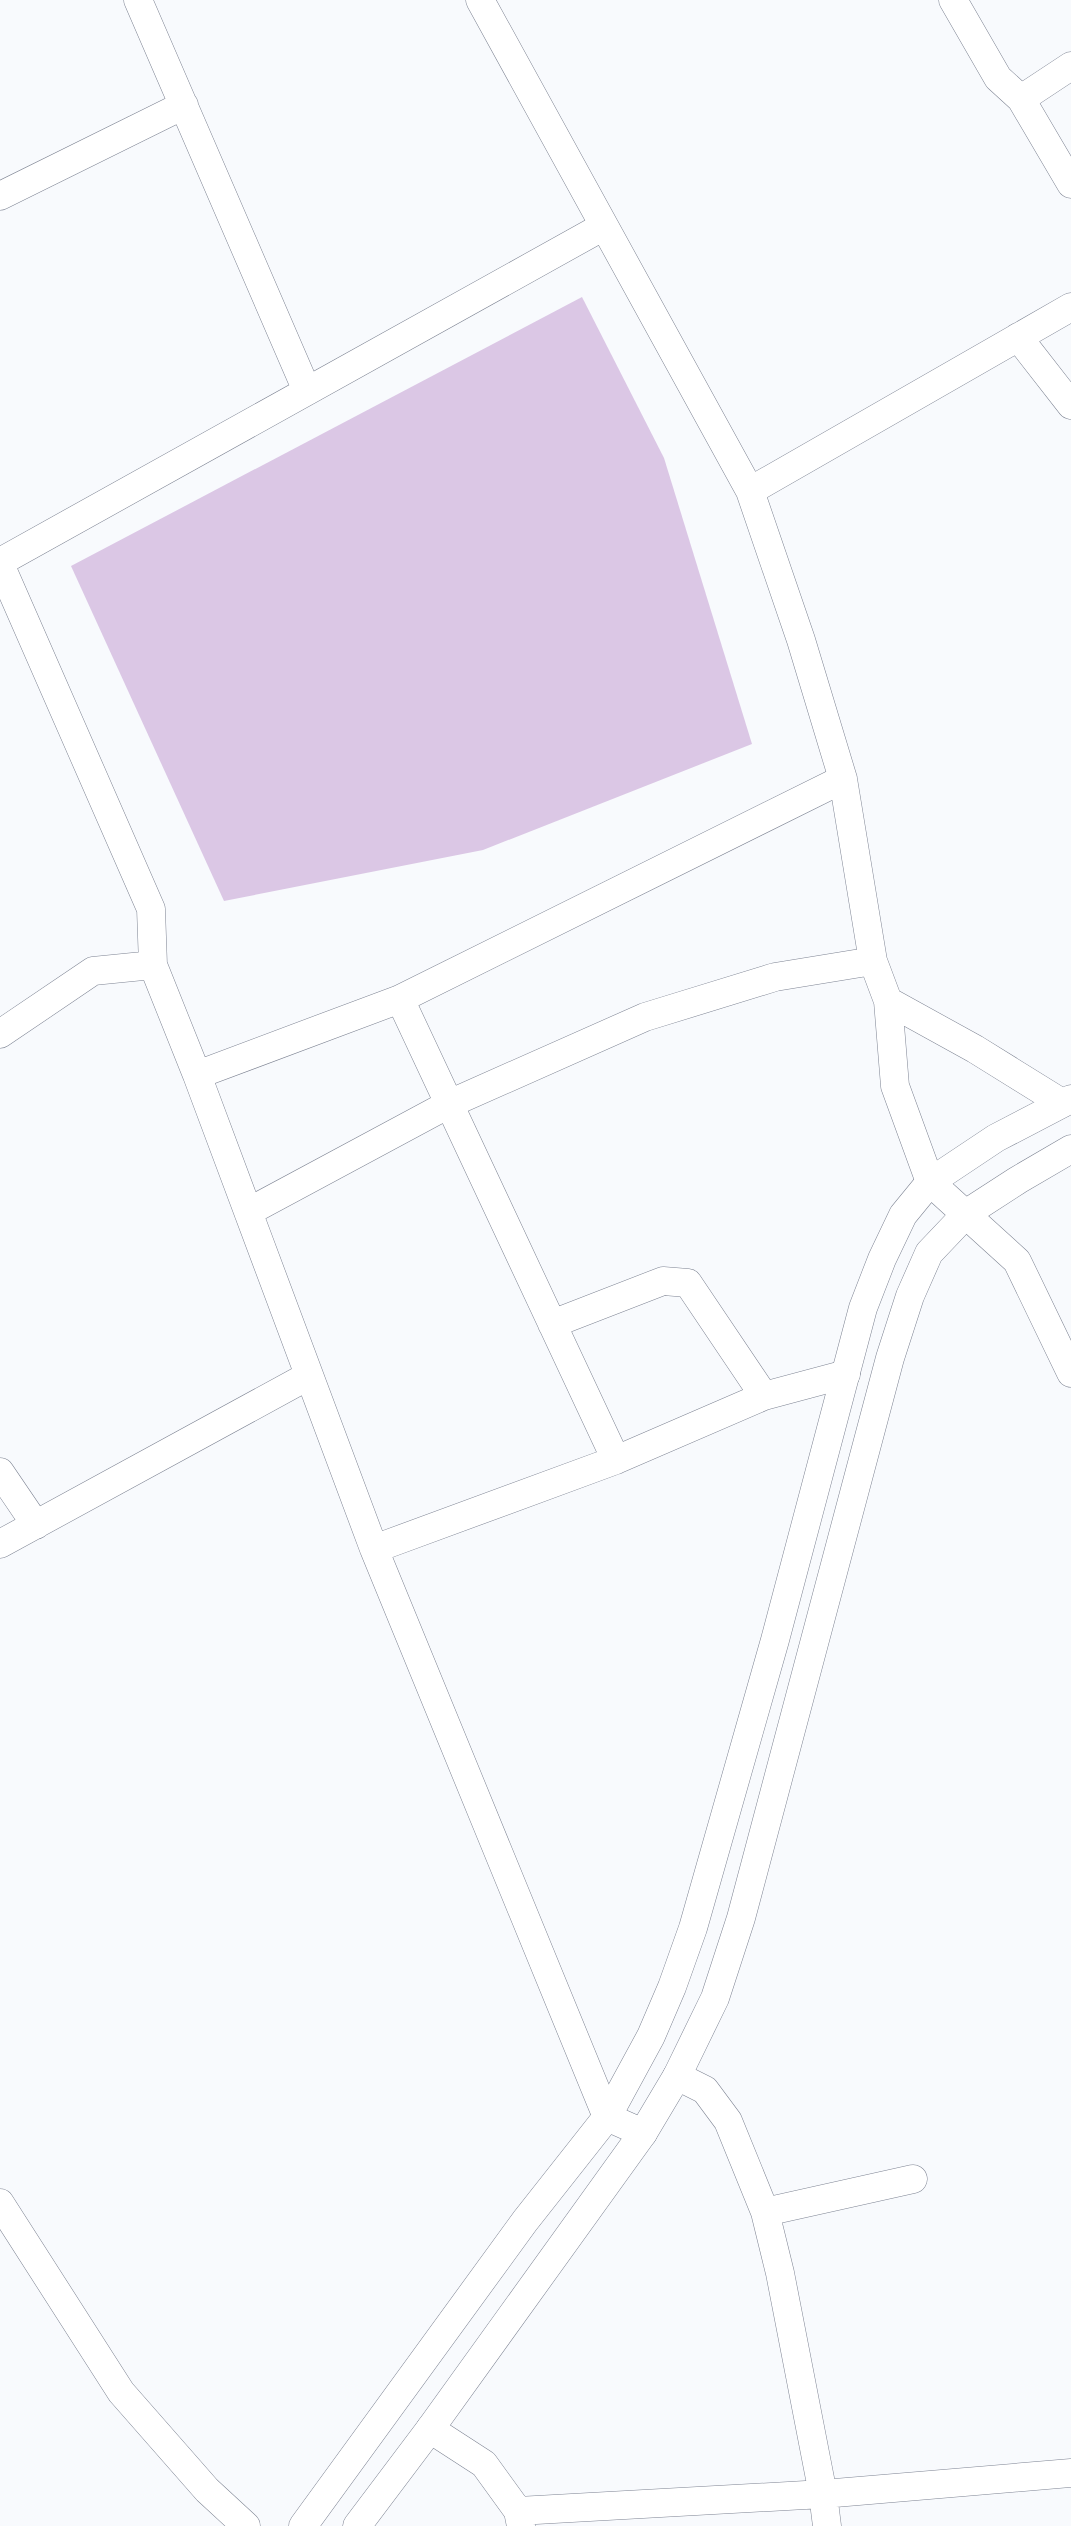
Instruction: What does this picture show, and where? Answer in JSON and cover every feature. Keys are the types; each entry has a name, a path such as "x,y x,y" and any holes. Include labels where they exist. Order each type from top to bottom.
{"street":[{"path":"138,0 307,391"},
{"path":"480,0 750,491 801,640 844,779 874,961 888,1001 894,1086 930,1182 967,1213 1017,1261 1071,1373"},
{"path":"954,0 998,78 1021,99 1071,184"},
{"path":"1021,99 1071,66"},
{"path":"0,196 184,104"},
{"path":"604,226 0,563 151,909 153,965 198,1075 308,1376 374,1549 607,2117 643,2133"},
{"path":"750,491 1071,306"},
{"path":"1018,337 1071,405"},
{"path":"198,1075 400,999 844,779"},
{"path":"248,1212 449,1104 644,1017 775,977 874,961"},
{"path":"0,1034 93,971 153,965"},
{"path":"400,999 616,1460"},
{"path":"888,1001 1067,1101"},
{"path":"303,2526 525,2221 607,2117 651,2036 672,1987 693,1928 775,1640 863,1308 882,1260 903,1215 930,1182 996,1138 1067,1101"},
{"path":"357,2526 430,2429 643,2133 677,2076 716,1998 741,1918 890,1358 910,1296 929,1253 967,1213 1071,1149"},
{"path":"552,1324 663,1281 688,1283 764,1396"},
{"path":"374,1549 616,1460 764,1396 846,1374"},
{"path":"0,1544 308,1376"},
{"path":"0,1472 36,1525"},
{"path":"677,2076 705,2090 728,2121 765,2212 780,2273 823,2494 827,2526"},
{"path":"765,2212 913,2179"},
{"path":"0,2203 121,2392 207,2490 246,2526"},
{"path":"430,2429 484,2464 520,2518 1071,2473"}],"shaded area":[{"path":"582,297 664,458 752,744 483,850 224,901 71,566"}]}
